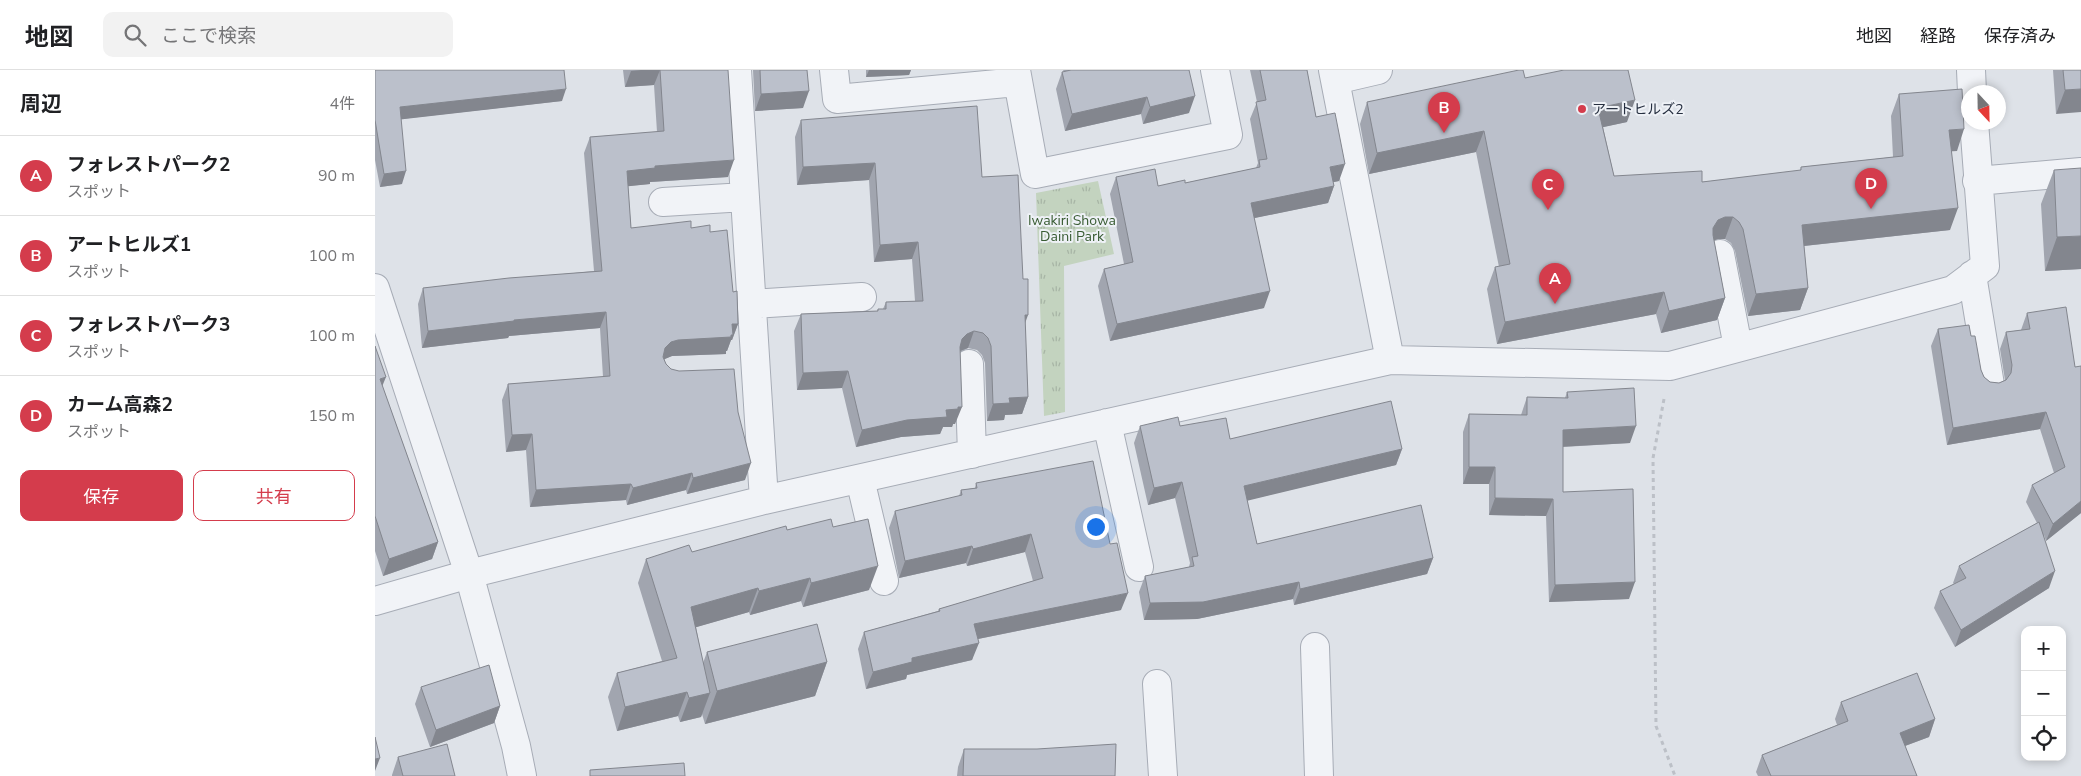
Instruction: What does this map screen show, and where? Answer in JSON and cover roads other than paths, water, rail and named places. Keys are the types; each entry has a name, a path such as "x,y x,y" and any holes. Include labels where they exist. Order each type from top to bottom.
{"street":[{"path":"737,70 764,500"},
{"path":"834,70 837,99 1017,76 1035,174 1228,135 1215,70"},
{"path":"1378,70 1334,75 1390,360"},
{"path":"1971,70 1972,85"},
{"path":"375,602 469,574 764,500 1390,360 1670,366 1953,290 1985,266 1974,130"},
{"path":"1977,181 2081,172"},
{"path":"663,202 745,197"},
{"path":"1720,254 1737,347"},
{"path":"1972,275 1990,384"},
{"path":"375,288 469,574 516,746 522,776"},
{"path":"752,304 862,297"},
{"path":"969,364 972,454"},
{"path":"728,369 756,368"},
{"path":"1107,423 1139,567"},
{"path":"860,479 884,581"},
{"path":"1315,647 1319,776"},
{"path":"1157,684 1163,776"}],"place":[{"name":"アートヒルズ2","path":"1582,109"},
{"name":"アートヒルズ1","path":"1444,133"},
{"name":"カーム高森2","path":"1871,209"},
{"name":"フォレストパーク3","path":"1548,210"},
{"name":"フォレストパーク2","path":"1555,304"}],"park label":[{"name":"Iwakiri Showa Daini Park","path":"1072,228"}]}
